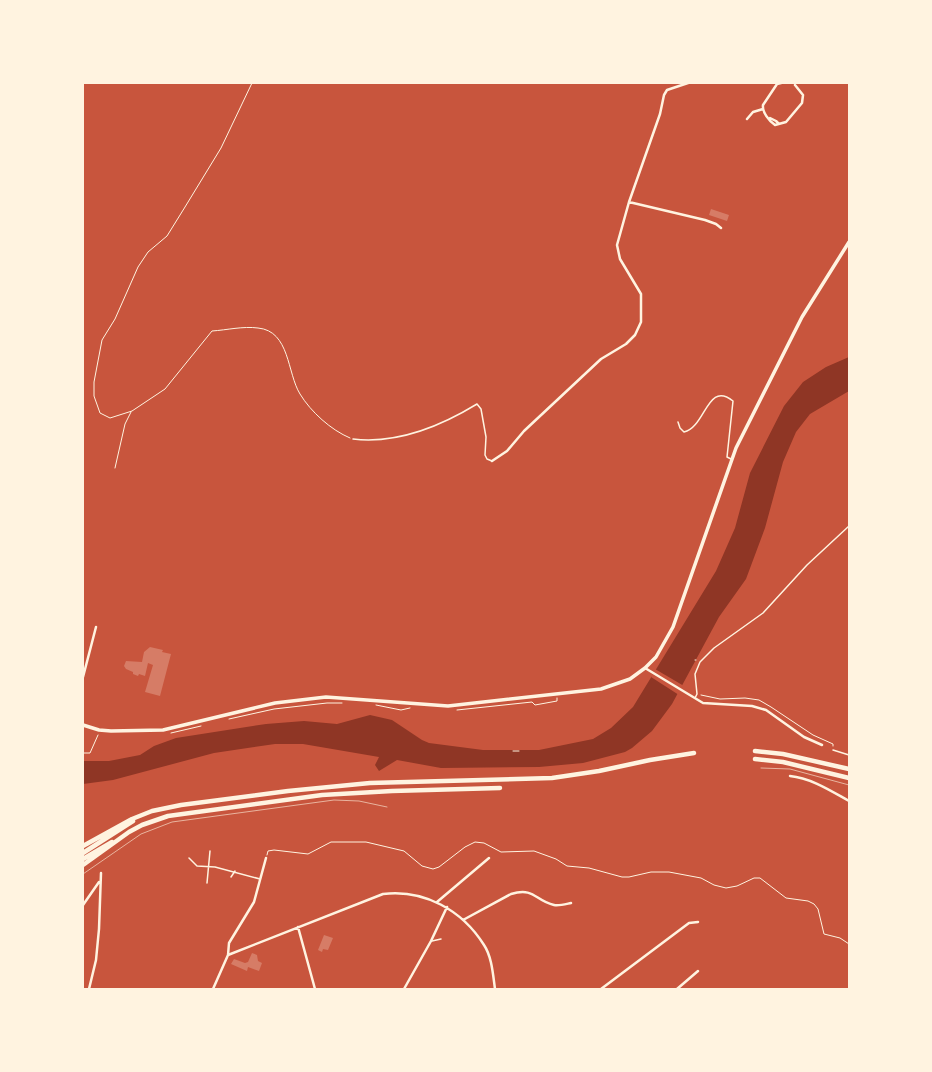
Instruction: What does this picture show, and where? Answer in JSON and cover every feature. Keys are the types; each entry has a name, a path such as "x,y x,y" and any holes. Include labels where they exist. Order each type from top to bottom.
{"highway":[{"path":"755,751 783,754 849,769"},
{"path":"83,846 117,825 152,811 181,805 319,787 392,782 537,779 568,776 694,752"},
{"path":"755,759 782,762 849,778"},
{"path":"83,865 116,840 142,825 157,819 209,810 353,793 500,788"},
{"path":"83,853 152,811"},
{"path":"83,859 106,844 116,840"}],"street":[{"path":"492,461 507,451 524,431 601,359 626,344 635,335 641,322 641,294 620,259 617,245 628,202 660,114 664,95 667,90 688,83"},
{"path":"781,83 777,84 765,102 763,109 775,125 786,122 804,99 803,95 795,85"},
{"path":"747,119 753,112 763,109"},
{"path":"628,202 716,224 721,228"},
{"path":"83,725 99,730 111,731 162,730 275,703 326,697 428,706 464,705 608,688 630,679 645,668 656,657 673,628 736,448 802,317 849,242"},
{"path":"83,677 96,627"},
{"path":"645,668 682,692 709,704 752,706 766,710 804,737 822,745"},
{"path":"790,776 803,778 822,786 849,801"},
{"path":"213,989 228,955 229,943 254,902 266,858"},
{"path":"437,902 489,858"},
{"path":"89,989 96,960 100,929 100,873"},
{"path":"83,904 100,880"},
{"path":"228,955 383,894 397,892 411,894 437,902 447,907 463,920 484,944 487,951 495,989"},
{"path":"463,920 518,892 530,893 555,905 571,903"},
{"path":"404,989 431,941 447,907"},
{"path":"602,989 689,923 698,922"},
{"path":"298,927 315,989"},
{"path":"677,989 698,972"}],"lane":[{"path":"678,422 680,428 684,432 689,431 700,421 707,405 714,398 720,396 729,398 733,401 733,408 728,457 732,460"},
{"path":"353,439 384,439 409,434 454,418 477,404 481,408 486,437 485,455 487,459 492,461"},
{"path":"695,699 697,694 695,674 700,662 714,648 763,613 807,564 849,526"},
{"path":"833,750 849,755"},
{"path":"207,883 209,866 208,859 210,851"},
{"path":"188,858 197,866 209,866 235,871 260,879"},
{"path":"231,877 235,871"},
{"path":"431,941 442,939"}],"path":[{"path":"252,83 221,148 185,207 167,236 148,252 138,267 115,319 102,340 94,382 94,396 98,410 104,416 110,418 132,411 165,389 212,331 259,328 276,335 283,347 299,393 313,411 342,434 353,439"},
{"path":"115,468 125,424 132,411"},
{"path":"455,710 532,702 534,705 544,704 557,701 557,698 563,697"},
{"path":"226,719 234,719 282,708 327,703 349,703"},
{"path":"371,704 401,710 410,708"},
{"path":"171,733 206,725"},
{"path":"83,753 90,753 98,735 104,735"},
{"path":"813,735 833,744"},
{"path":"513,751 519,751"},
{"path":"268,851 274,850 308,854 332,842 366,842 404,851 422,866 433,869 445,864 465,847 475,842 484,843 501,852 534,851 556,859 567,866 589,868 615,876 628,877 651,872 669,872 701,878 714,885 726,888 737,886 754,878 760,878 786,898 808,901 814,904 818,909 824,934 840,938 849,944"}],"shaded area":[{"path":"849,357 849,391 810,414 796,432 783,462 765,528 746,579 719,617 672,704 652,731 625,752 583,763 539,767 441,768 397,760 379,771 375,765 379,757 303,744 275,744 214,753 113,780 83,784 83,761 109,761 140,755 154,746 176,738 266,724 304,721 337,724 370,715 392,720 429,743 483,750 539,750 593,739 611,728 633,707 716,571 735,528 750,473 784,406 803,382 826,367"}],"pier":[{"path":"655,669 684,686 679,695 651,677"}],"building":[{"path":"711,209 729,215 727,221 709,215"},
{"path":"150,647 163,650 162,652 171,654 160,696 145,692 153,665 148,663 145,676 133,674 133,672 126,669 124,666 126,661 142,662 144,652"},
{"path":"324,935 333,938 328,950 323,949 322,952 318,950"},
{"path":"252,953 257,955 258,961 262,963 259,971 248,967 247,971 231,964 234,959 245,963 248,962"}],"tram line":[{"path":"761,768 790,769 849,785"},
{"path":"83,874 141,834 172,822 334,800 359,801 387,807"}]}
